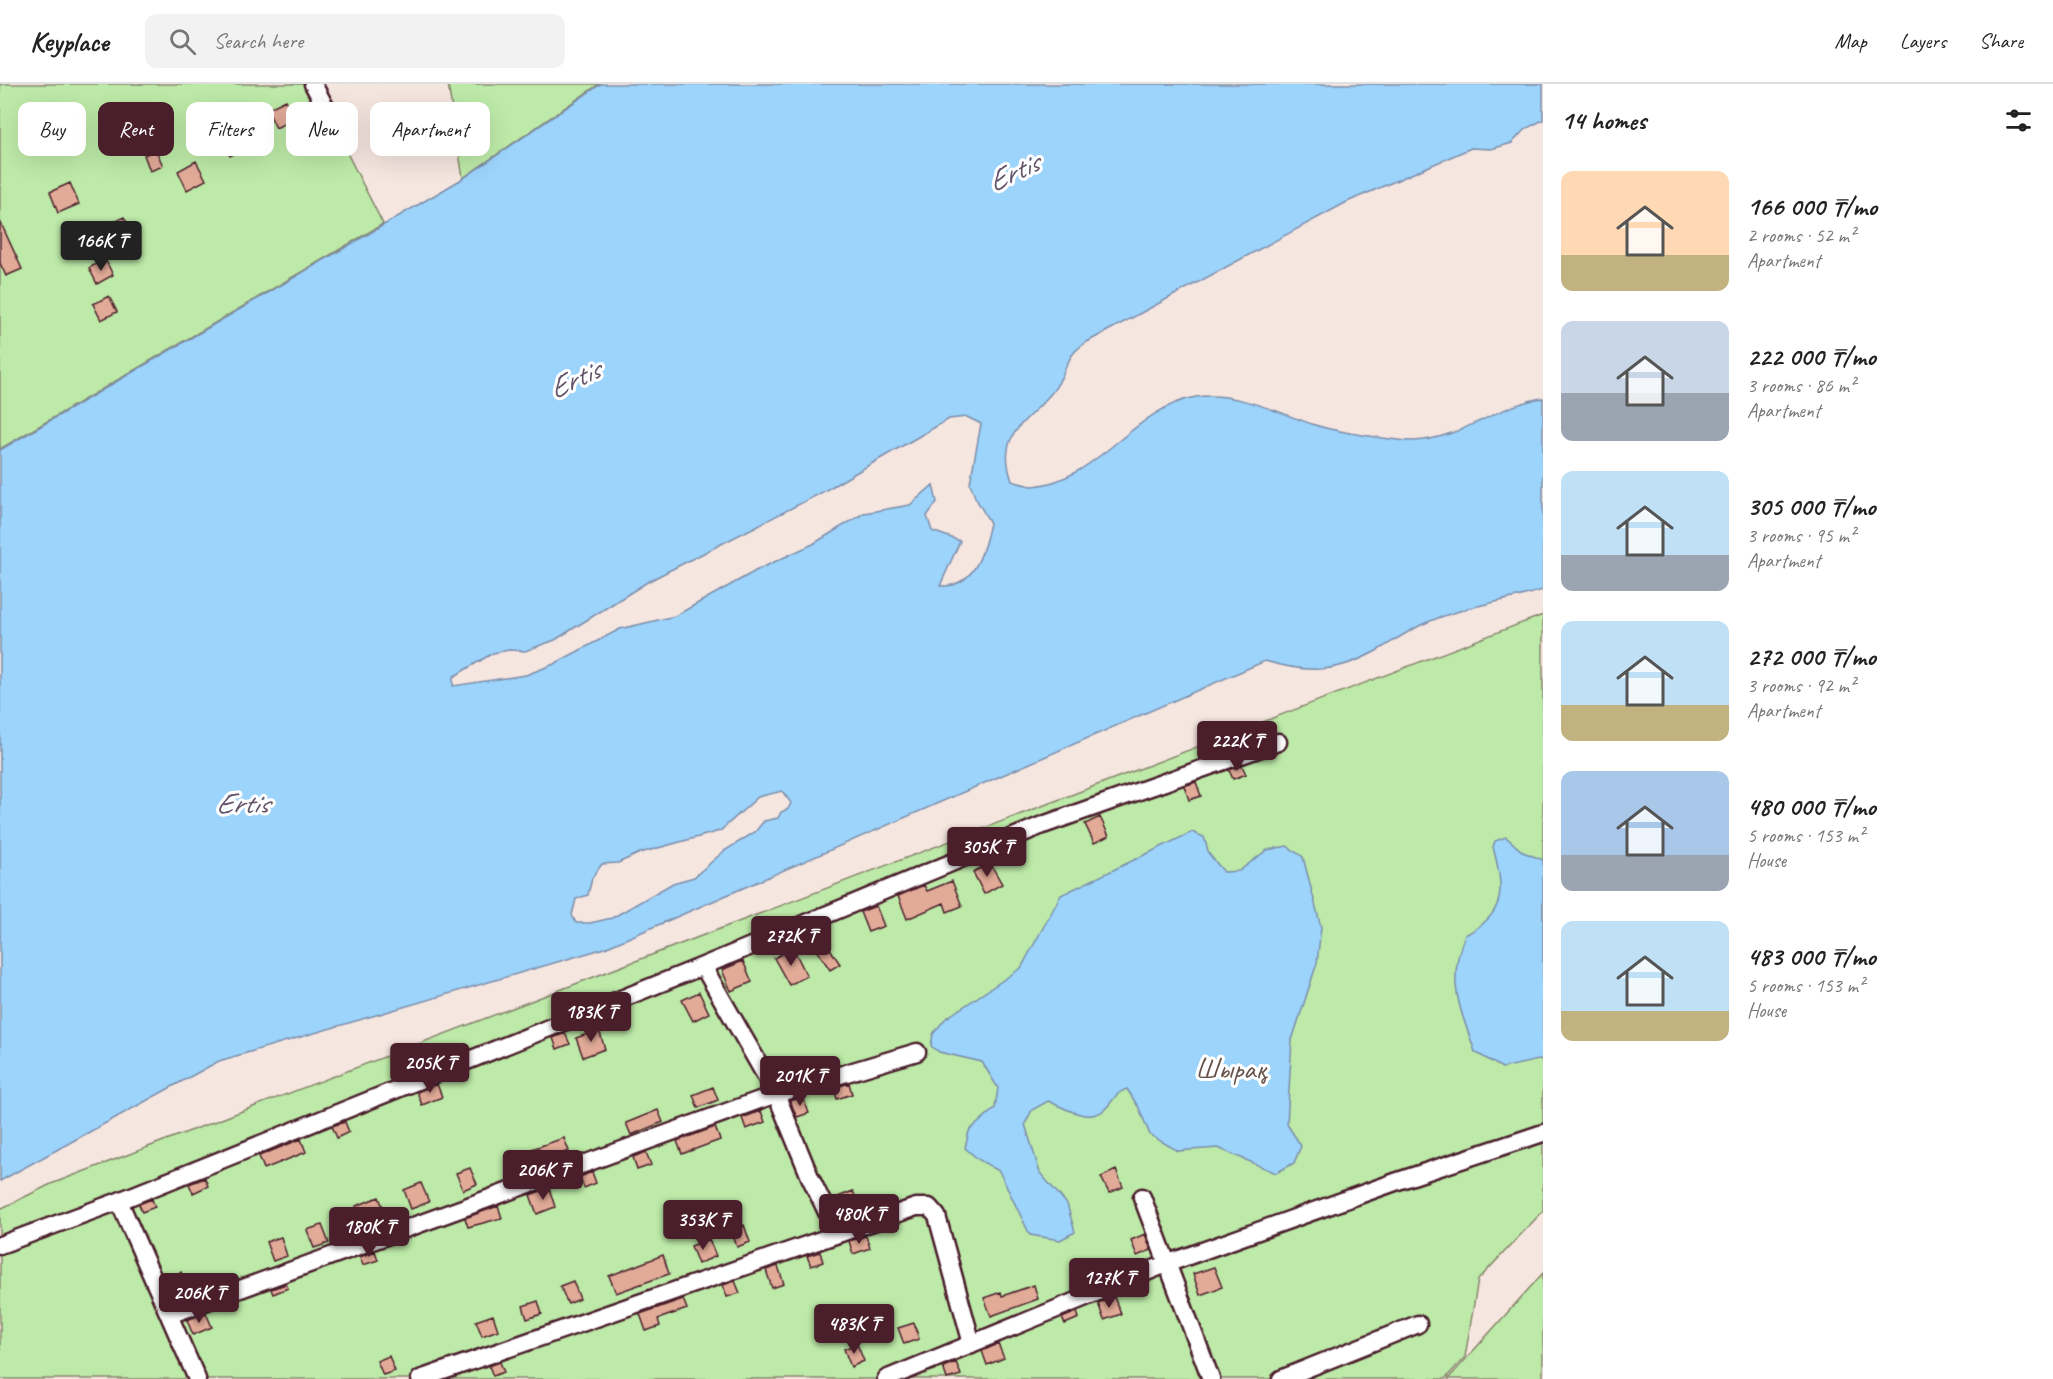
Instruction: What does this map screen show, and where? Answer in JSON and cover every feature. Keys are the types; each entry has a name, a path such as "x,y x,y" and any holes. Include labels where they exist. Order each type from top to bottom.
{"street":[{"path":"313,84 323,102"},
{"path":"0,1245 119,1201 703,966 1040,826 1278,742"},
{"path":"703,966 776,1094 810,1178 837,1233"},
{"path":"169,1315 776,1094 917,1052"},
{"path":"886,1379 1166,1264 1398,1181 1543,1133"},
{"path":"1142,1197 1211,1379"},
{"path":"119,1201 197,1379"},
{"path":"420,1379 837,1233 916,1208 929,1207 937,1216 972,1344"},
{"path":"1281,1379 1418,1324"}],"green space":[{"path":"0,84 312,84 321,102 286,102 286,156 349,156 383,224 0,449"},
{"path":"448,84 599,84 463,178 459,156 490,156 490,102 451,102"},
{"name":"Шырақ","path":"1543,615 1543,1211 1478,1280 1465,1357 1445,1379 0,1379 0,1209 51,1184"},
{"path":"1543,1273 1543,1379 1448,1379"}],"water":[{"name":"Ertis","path":"601,84 1543,84 1543,120 1525,129 1512,143 1491,149 1471,148 1347,202 1087,342 1076,350 1053,391 1011,439 1008,464 1012,481 1034,486 1057,481 1078,471 1154,415 1174,404 1196,397 1226,397 1241,400 1323,427 1379,438 1414,441 1448,434 1510,407 1543,398 1543,590 1470,608 1428,622 1365,657 1337,667 1296,668 1265,661 605,948 219,1061 0,1181 0,450 462,179","holes":["967,417 981,424 970,483 990,523 981,556 970,574 962,581 940,586 960,541 932,531 927,516 937,502 933,485 910,505 864,513 813,544 759,569 675,616 620,629 554,664 526,675 453,686 453,677 493,653 509,650 525,651 555,640 649,581 819,494 949,419","782,791 791,803 788,809 781,812 778,818 764,821 755,832 724,851 694,877 673,883 612,918 590,923 576,923 572,915 576,899 588,895 592,878 602,864 618,863 640,853 720,831 758,797"]},
{"path":"1192,832 1204,837 1209,854 1224,872 1239,871 1267,850 1287,846 1303,857 1321,927 1317,963 1292,1040 1287,1124 1301,1146 1294,1163 1276,1173 1218,1148 1178,1151 1150,1135 1139,1108 1127,1089 1117,1095 1100,1113 1093,1115 1077,1114 1048,1101 1032,1110 1025,1124 1040,1173 1067,1204 1075,1232 1060,1240 1030,1235 999,1171 979,1160 965,1148 969,1131 995,1108 998,1088 982,1062 939,1052 931,1046 933,1034 945,1019 1021,968 1061,895"},
{"path":"1506,837 1523,852 1543,860 1543,1059 1502,1068 1475,1052 1460,1008 1456,967 1465,935 1489,918 1499,899 1499,876 1493,847 1495,841"}],"building":[{"path":"286,100 287,102 286,123 276,128 274,124 274,106"},
{"path":"144,156 159,156 163,166 150,171"},
{"path":"196,161 206,180 187,190 178,171"},
{"path":"70,183 79,204 58,213 50,192"},
{"path":"124,217 132,232 117,241 108,225"},
{"path":"0,221 22,269 6,276 0,263"},
{"path":"105,259 113,275 97,284 89,268"},
{"path":"109,296 117,312 101,320 93,304"},
{"path":"1242,766 1246,774 1233,779 1229,770"},
{"path":"1196,782 1201,796 1189,800 1184,786"},
{"path":"1100,817 1109,836 1094,843 1085,824"},
{"path":"990,863 1002,884 984,894 973,872"},
{"path":"952,881 962,906 947,912 944,903 907,919 898,896 924,885 927,891"},
{"path":"876,906 884,926 868,932 860,912"},
{"path":"825,941 840,964 830,970 815,947"},
{"path":"793,948 807,976 789,985 774,958"},
{"path":"743,961 752,982 731,991 722,970"},
{"path":"699,992 709,1013 693,1021 682,1000"},
{"path":"599,1030 605,1049 583,1057 576,1038"},
{"path":"565,1033 570,1044 557,1049 553,1038"},
{"path":"787,1060 794,1078 781,1082 773,1066"},
{"path":"849,1083 852,1094 837,1099 834,1088"},
{"path":"437,1084 442,1097 422,1105 417,1092"},
{"path":"713,1087 718,1100 698,1108 693,1095"},
{"path":"803,1097 809,1113 797,1117 790,1101"},
{"path":"658,1110 663,1122 631,1135 626,1123"},
{"path":"761,1111 765,1122 746,1129 742,1118"},
{"path":"345,1122 349,1132 337,1138 332,1126"},
{"path":"715,1127 720,1140 682,1154 677,1141"},
{"path":"564,1138 569,1151 528,1166 523,1152"},
{"path":"301,1139 306,1152 264,1169 259,1156"},
{"path":"646,1152 651,1165 637,1170 633,1157"},
{"path":"470,1168 477,1184 463,1190 456,1173"},
{"path":"1116,1170 1123,1187 1109,1193 1101,1177"},
{"path":"592,1172 596,1183 584,1188 580,1177"},
{"path":"205,1178 208,1186 193,1193 189,1184"},
{"path":"421,1183 429,1202 411,1209 404,1190"},
{"path":"549,1188 555,1207 537,1214 530,1195"},
{"path":"853,1191 859,1205 844,1211 838,1197"},
{"path":"379,1197 387,1218 365,1229 356,1206"},
{"path":"152,1199 155,1207 142,1212 139,1204"},
{"path":"498,1206 502,1218 468,1227 465,1218"},
{"path":"322,1225 329,1243 314,1248 307,1230"},
{"path":"744,1225 750,1242 737,1247 731,1230"},
{"path":"1145,1234 1151,1250 1137,1256 1131,1240"},
{"path":"866,1236 870,1248 853,1254 849,1241"},
{"path":"281,1237 287,1256 273,1261 266,1242"},
{"path":"709,1239 716,1256 698,1264 691,1246"},
{"path":"375,1251 378,1260 363,1265 360,1257"},
{"path":"820,1252 823,1262 811,1266 807,1256"},
{"path":"663,1255 669,1274 616,1293 609,1276"},
{"path":"778,1266 784,1284 772,1288 766,1270"},
{"path":"1214,1267 1222,1287 1200,1295 1193,1274"},
{"path":"181,1272 188,1289 177,1294 170,1277"},
{"path":"573,1281 580,1299 568,1304 560,1286"},
{"path":"735,1281 740,1293 727,1297 723,1285"},
{"path":"286,1284 288,1288 273,1294 271,1289"},
{"path":"1034,1285 1038,1299 991,1316 984,1298 1001,1292 1002,1296"},
{"path":"1114,1297 1121,1314 1104,1320 1098,1303"},
{"path":"683,1299 687,1309 658,1319 660,1326 646,1331 640,1314"},
{"path":"538,1301 542,1314 527,1319 523,1306"},
{"path":"1077,1312 1079,1318 1065,1324 1062,1318"},
{"path":"206,1313 212,1327 193,1335 187,1320"},
{"path":"493,1315 498,1330 482,1336 476,1321"},
{"path":"914,1323 919,1339 904,1344 898,1328"},
{"path":"857,1344 864,1361 851,1367 844,1349"},
{"path":"998,1344 1004,1358 987,1365 982,1351"},
{"path":"389,1356 395,1371 383,1375 377,1361"},
{"path":"500,1362 504,1372 493,1376 489,1366"},
{"path":"956,1362 961,1375 947,1379 943,1367"}]}
